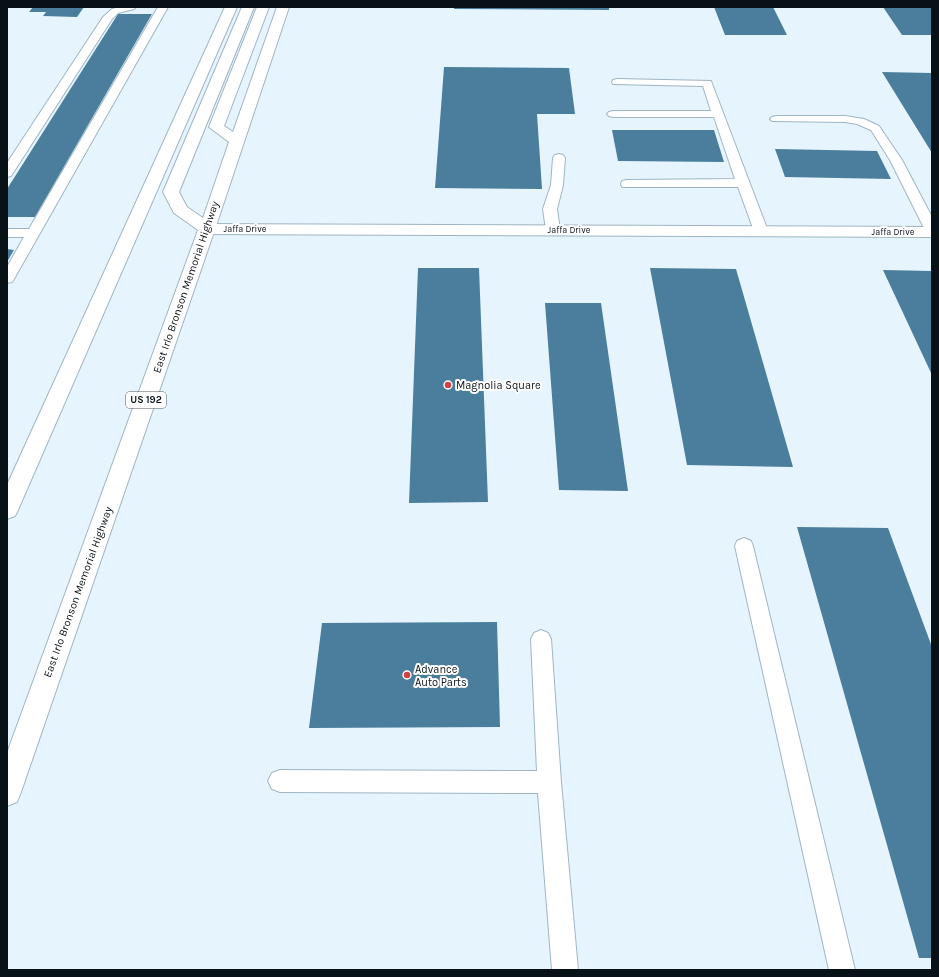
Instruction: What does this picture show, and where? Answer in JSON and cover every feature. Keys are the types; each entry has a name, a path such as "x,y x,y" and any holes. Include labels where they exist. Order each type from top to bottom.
{"main road":[{"path":"7,510 231,7"},
{"path":"207,229 180,210 171,192 248,7"},
{"path":"237,141 216,127 263,7"},
{"name":"East Irlo Bronson Memorial Highway","path":"7,792 207,229 283,7"},
{"name":"Jaffa Drive","path":"207,229 932,231"}],"lane":[{"path":"7,173 108,17 115,11 131,7"},
{"path":"7,278 163,7"},
{"path":"617,82 707,83 761,231"},
{"path":"613,114 718,114"},
{"path":"776,118 845,119 860,121 875,128 896,160 932,231"},
{"path":"553,230 550,209 557,185 559,158"},
{"path":"627,184 743,183"},
{"path":"7,233 34,233"},
{"path":"744,546 842,970"},
{"path":"541,638 549,782 565,970"},
{"path":"280,782 549,782"}],"building":[{"path":"33,7 84,7 77,17 43,16 46,12 29,12"},
{"path":"454,7 609,7 609,10 454,9"},
{"path":"714,7 773,7 787,35 725,35"},
{"path":"883,7 932,7 932,35 902,35"},
{"path":"118,14 152,14 35,217 7,217 7,189"},
{"path":"444,67 569,68 575,114 537,114 542,189 435,188"},
{"path":"882,72 932,73 932,153"},
{"path":"612,130 714,130 724,162 618,161"},
{"path":"775,149 877,151 891,179 785,177"},
{"path":"7,249 14,250 7,262"},
{"name":"Magnolia Square","path":"418,268 479,268 488,502 409,503"},
{"path":"650,268 736,269 793,467 687,465"},
{"path":"883,270 932,271 932,375"},
{"path":"545,303 601,303 628,491 559,490"},
{"path":"797,527 888,528 932,647 932,958 919,958"},
{"name":"Advance Auto Parts","path":"497,622 500,727 309,728 322,623"}],"place":[{"name":"Magnolia Square","path":"448,385"},
{"name":"Advance Auto Parts","path":"407,675"}]}
